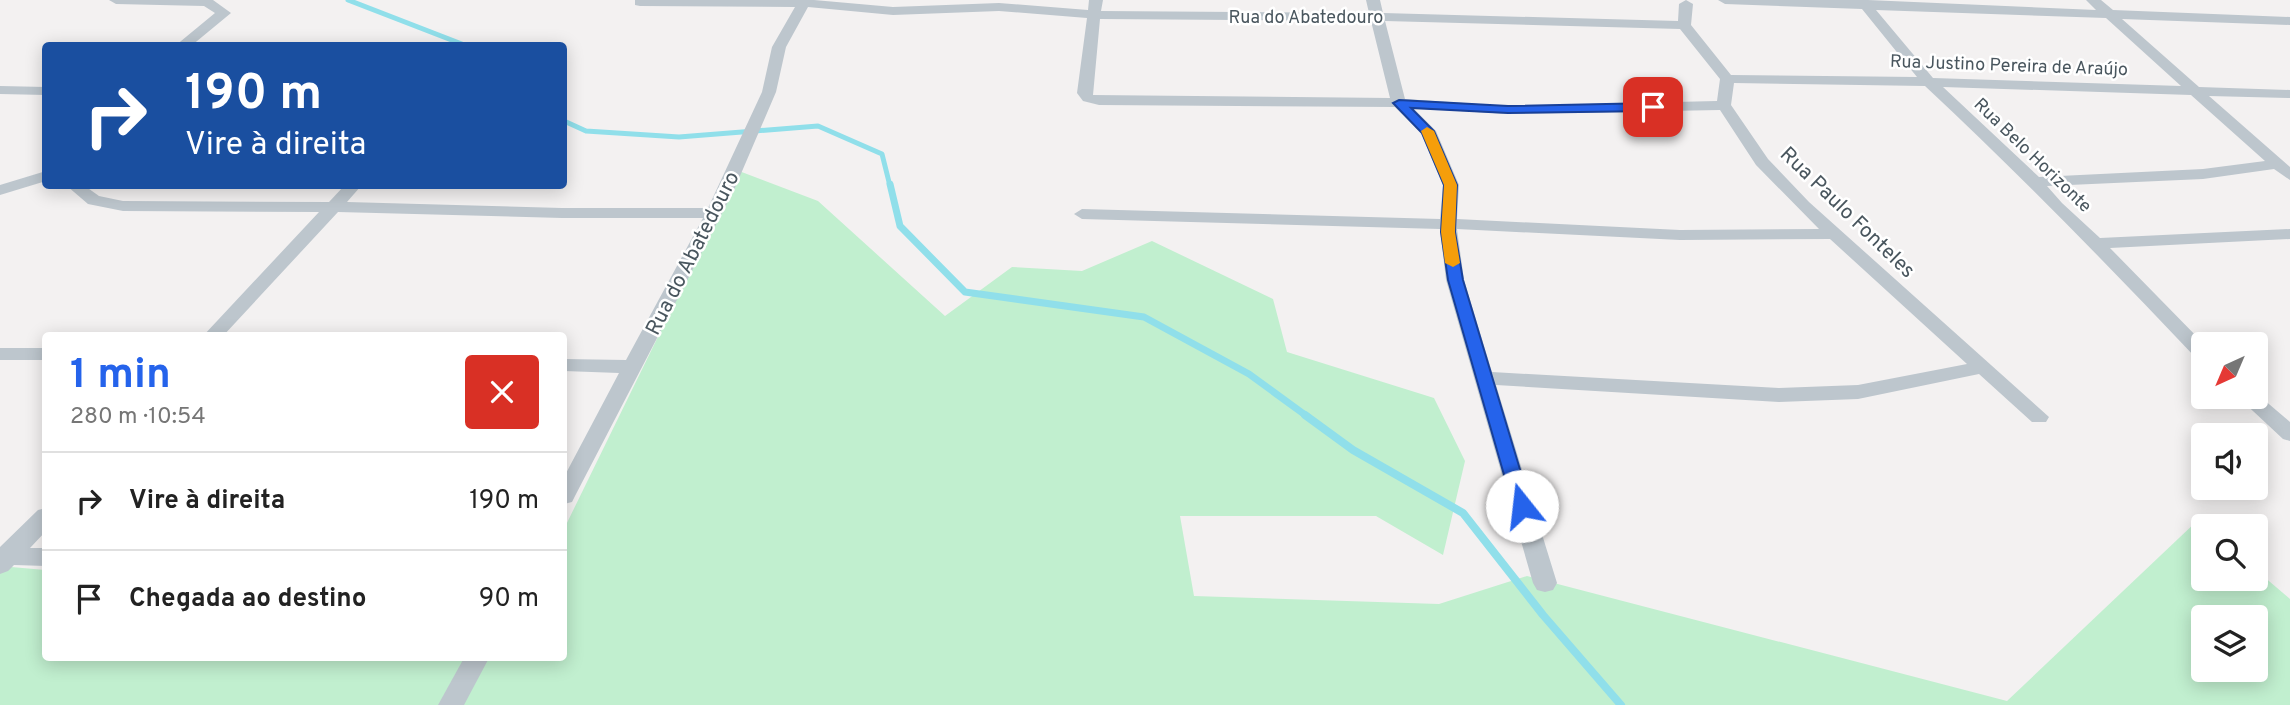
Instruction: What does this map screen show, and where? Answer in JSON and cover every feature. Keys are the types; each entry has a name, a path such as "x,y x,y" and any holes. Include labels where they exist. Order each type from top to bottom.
{"street":[{"path":"116,0 207,2 219,7 224,13 187,42"},
{"path":"1373,0 1399,103 1428,131 1451,185 1449,224 1455,280 1545,583"},
{"path":"1725,0 1864,3 2290,21"},
{"path":"2093,0 2283,169"},
{"name":"Rua do Abatedouro","path":"640,2 804,1 893,11 1096,7 1684,25"},
{"name":"Rua do Abatedouro","path":"567,490 714,213 769,92 779,47 804,1"},
{"path":"1096,7 1084,93 1088,99 1116,103 1399,103 1508,110 1724,105 1727,79 1684,25 1688,1"},
{"name":"Rua Belo Horizonte","path":"1864,3 1929,82 2035,182 2191,342"},
{"name":"Rua Justino Pereira de Araújo","path":"1727,79 1929,82 2290,94"},
{"path":"0,90 42,91"},
{"name":"Rua Paulo Fonteles","path":"1724,105 1762,162 1834,234 2039,417"},
{"path":"2035,182 2283,169"},
{"path":"0,190 42,177"},
{"path":"79,189 94,201 122,206 332,206 562,213 714,213"},
{"path":"216,332 350,189"},
{"path":"1082,214 1449,224 1680,234 1834,234"},
{"path":"2095,243 2290,234"},
{"path":"0,354 42,354"},
{"path":"567,365 632,367"},
{"path":"1484,378 1779,395 1858,392 1983,367"},
{"path":"2264,410 2286,427"},
{"path":"3,559 42,520"},
{"path":"3,559 42,557"},
{"path":"452,705 475,661"}],"green space":[{"path":"739,171 818,201 945,316 1012,267 1082,271 1152,241 1273,299 1287,352 1434,398 1465,461 1443,555 1376,516 1180,516 1194,596 1439,604 1527,576 2007,701 2191,527 2191,591 2268,591 2268,580 2290,599 2290,705 0,705 0,566 42,570 42,661 567,661 567,523"}],"waterway":[{"path":"348,0 457,42"},
{"path":"567,122 586,131 679,137 818,126 882,154 890,186"},
{"path":"890,184 900,226 965,292 1144,317 1249,374 1308,417"},
{"path":"1305,415 1353,450 1463,513 1543,615 1621,705"}],"slow traffic":[{"path":"1427,131 1451,185 1448,232 1453,263"}],"route":[{"path":"1522,506 1455,280 1448,232 1451,185 1428,131 1399,103 1440,108 1508,110 1653,107"}]}
